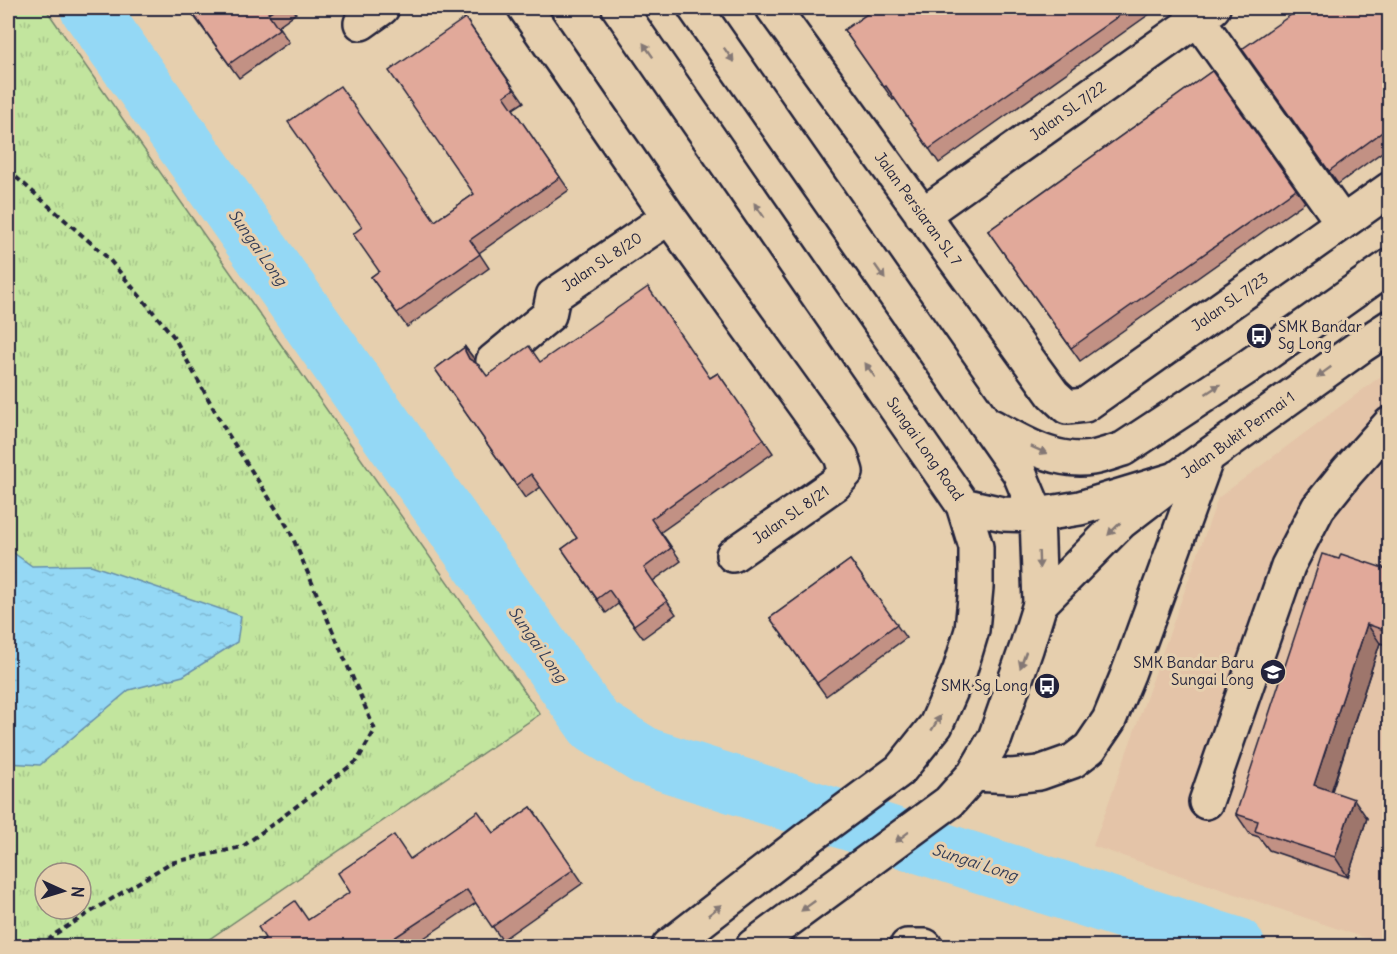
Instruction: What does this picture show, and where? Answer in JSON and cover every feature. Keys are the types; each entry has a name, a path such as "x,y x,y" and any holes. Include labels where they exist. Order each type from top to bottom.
{"street":[{"path":"525,8 669,217"},
{"name":"Sungai Long Road","path":"619,8 963,505 976,547 976,587 972,630 960,670 936,725 900,770 669,946"},
{"path":"695,8 987,424 1019,472 1037,515 1040,604 995,738 974,774 949,802 753,946"},
{"name":"Jalan Persiaran SL 7","path":"781,10 922,215 1053,394 1067,406"},
{"path":"1200,11 1342,222"},
{"name":"Jalan SL 7/22","path":"922,215 1200,11"},
{"name":"Jalan SL 7/23","path":"1067,406 1085,405 1389,189"},
{"name":"Jalan SL 8/20","path":"493,362 549,315 553,296 669,217"},
{"name":"Jalan SL 8/21","path":"669,217 841,456 846,472 835,484 733,555"},
{"path":"987,424 1044,453 1068,458 1090,459 1106,455 1123,448 1246,368 1389,266"},
{"name":"Jalan Bukit Permai 1","path":"963,505 1004,514 1037,515 1080,508 1176,479 1389,327"},
{"path":"1206,802 1288,566 1318,508 1389,423"},
{"path":"974,774 1012,776 1039,773 1073,761 1090,748 1109,720 1128,674 1207,457"},
{"path":"1040,604 1121,522 1176,479"},
{"path":"907,946 925,946"}],"path":[{"path":"8,170 108,258 174,337 226,431 289,529 375,730 357,761 242,847 170,863 55,934 42,946"}],"shaded area":[{"name":"SMK Bandar Baru Sungai Long","path":"1389,370 1389,946 1093,846 1218,498"}],"green space":[{"path":"8,8 45,8 540,714 199,946 8,946"}],"water":[{"path":"8,549 32,566 91,565 241,616 237,642 183,676 129,690 40,765 8,763 8,611 14,591 8,583"}],"building":[{"path":"189,8 276,8 268,13 279,29 229,64"},
{"path":"876,8 1130,8 929,149 844,30"},
{"path":"1301,8 1389,8 1389,127 1329,171 1242,49"},
{"path":"465,18 514,89 504,96 560,177 470,240 480,254 397,313 371,277 379,271 353,234 362,227 288,122 340,86 435,221 474,194 389,71"},
{"path":"1212,71 1296,189 1071,348 988,231"},
{"path":"648,287 710,378 718,373 764,439 651,519 671,548 644,568 667,601 634,625 609,590 597,599 562,549 577,538 531,474 516,485 435,369 465,347 469,359 479,365 487,376 529,346 540,362"},
{"path":"1322,554 1339,559 1341,554 1389,570 1389,632 1367,624 1314,785 1354,799 1335,857 1255,831 1258,821 1236,814"},
{"path":"850,560 897,624 817,683 770,618"},
{"path":"531,807 574,869 492,927 467,890 382,946 254,946 265,938 258,927 295,901 308,920 350,892 338,873 394,835 410,859 478,811 494,833"}],"waterway":[{"name":"Sungai Long","path":"89,8 595,725 645,756 1236,946"}],"place":[{"name":"SMK Bandar Sg Long","path":"1259,336"},
{"name":"SMK Bandar Baru Sungai Long","path":"1273,672"},
{"name":"SMK Sg Long","path":"1047,686"}]}
